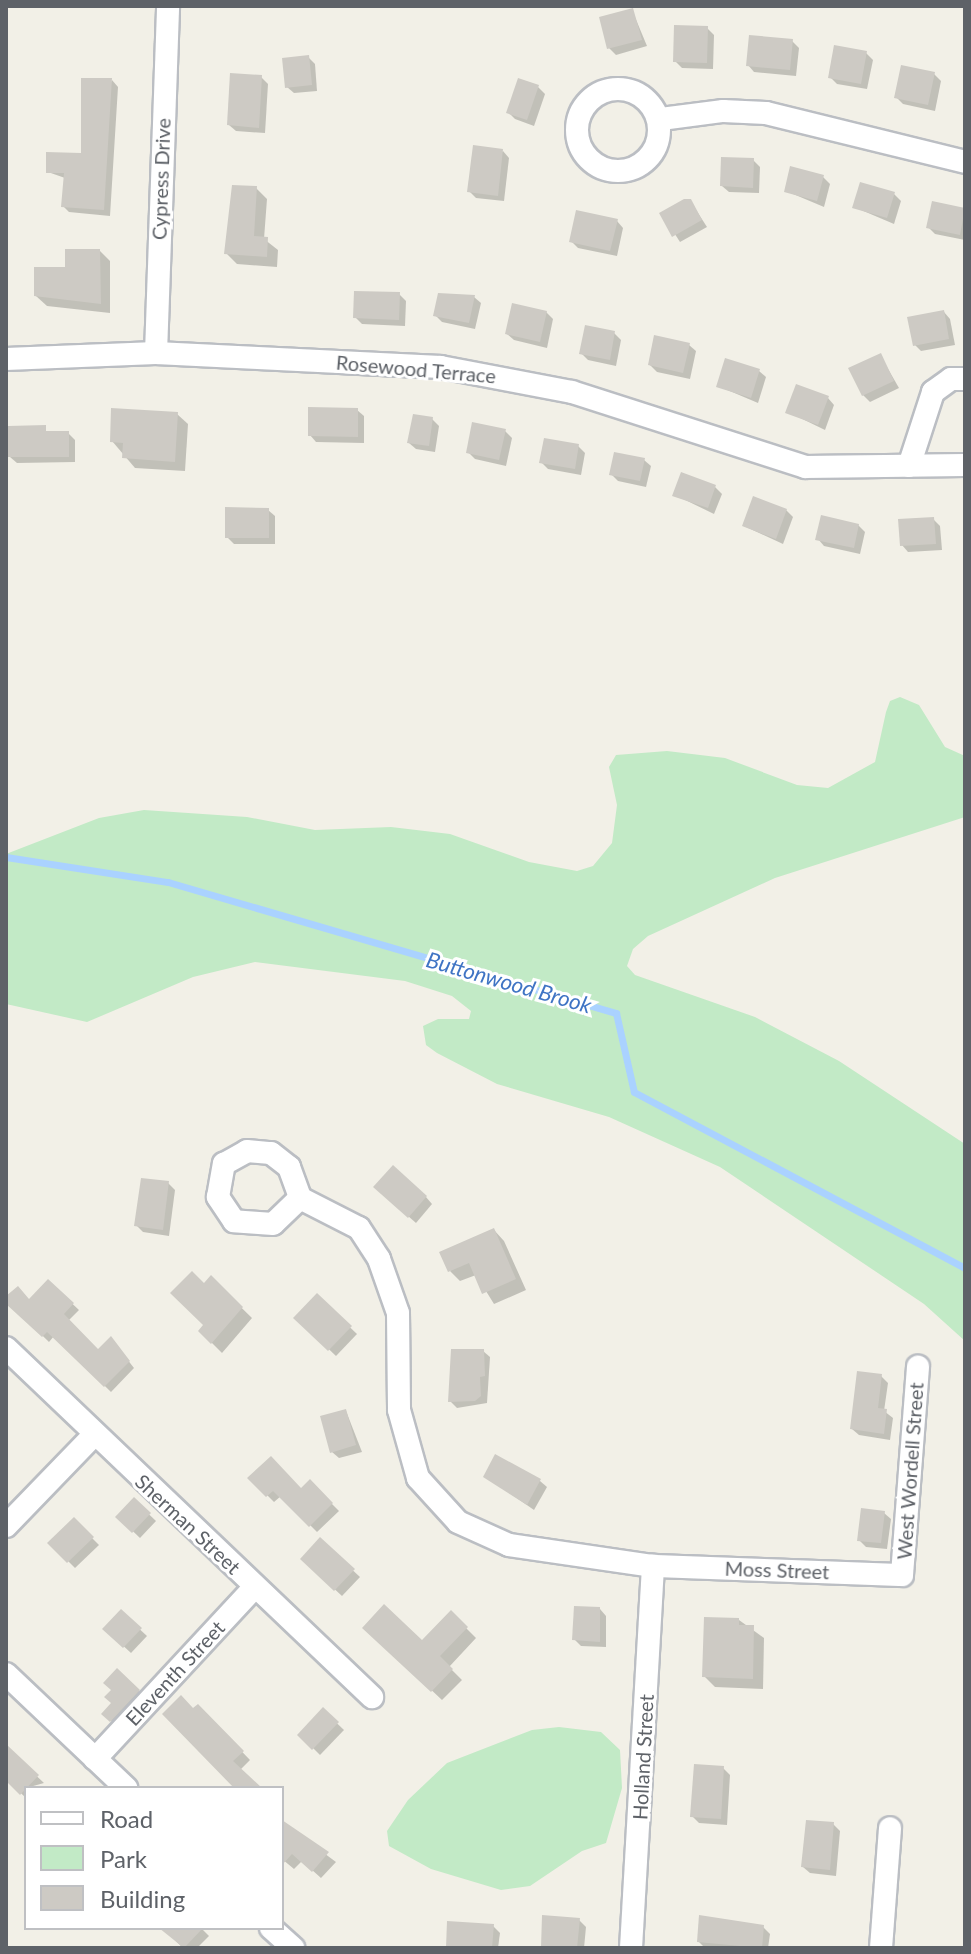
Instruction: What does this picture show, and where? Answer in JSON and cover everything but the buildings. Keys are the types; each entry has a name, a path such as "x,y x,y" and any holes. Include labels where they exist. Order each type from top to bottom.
{"street":[{"name":"Cypress Drive","path":"156,353 168,6"},
{"path":"661,119 723,111 766,113 965,162"},
{"name":"Rosewood Terrace","path":"6,359 156,353 266,362 366,361 501,376 642,412 805,467 965,465"},
{"path":"909,466 933,392 951,379 965,379"},
{"name":"Moss Street","path":"300,1198 359,1228 379,1259 398,1313 396,1378 403,1437 418,1478 435,1502 474,1531 509,1545 653,1566 902,1575"},
{"name":"Sherman Street","path":"6,1348 93,1436 372,1697"},
{"name":"West Wordell Street","path":"902,1575 918,1367"},
{"path":"6,1526 93,1436"},
{"name":"Holland Street","path":"631,1948 653,1566"},
{"name":"Eleventh Street","path":"95,1759 255,1587"},
{"path":"6,1674 124,1786"},
{"path":"881,1948 890,1828"}],"green space":[{"path":"900,697 919,705 945,747 965,756 965,817 775,878 648,936 633,949 627,966 635,975 755,1017 839,1061 965,1144 965,1341 924,1304 720,1167 609,1117 497,1084 437,1053 426,1045 423,1026 438,1019 469,1019 471,1011 452,996 405,981 255,962 193,977 87,1022 6,1004 6,854 99,818 144,810 247,817 315,830 391,827 450,834 529,862 577,871 593,866 612,843 617,805 609,767 616,755 667,751 725,758 797,785 828,788 875,762 890,701"},
{"path":"559,1727 601,1732 620,1750 622,1788 606,1843 582,1851 530,1886 501,1890 431,1869 389,1846 387,1831 408,1800 447,1763 532,1730"}],"waterway":[{"name":"Buttonwood Brook","path":"6,857 168,882 616,1013 634,1092 965,1268"}]}
